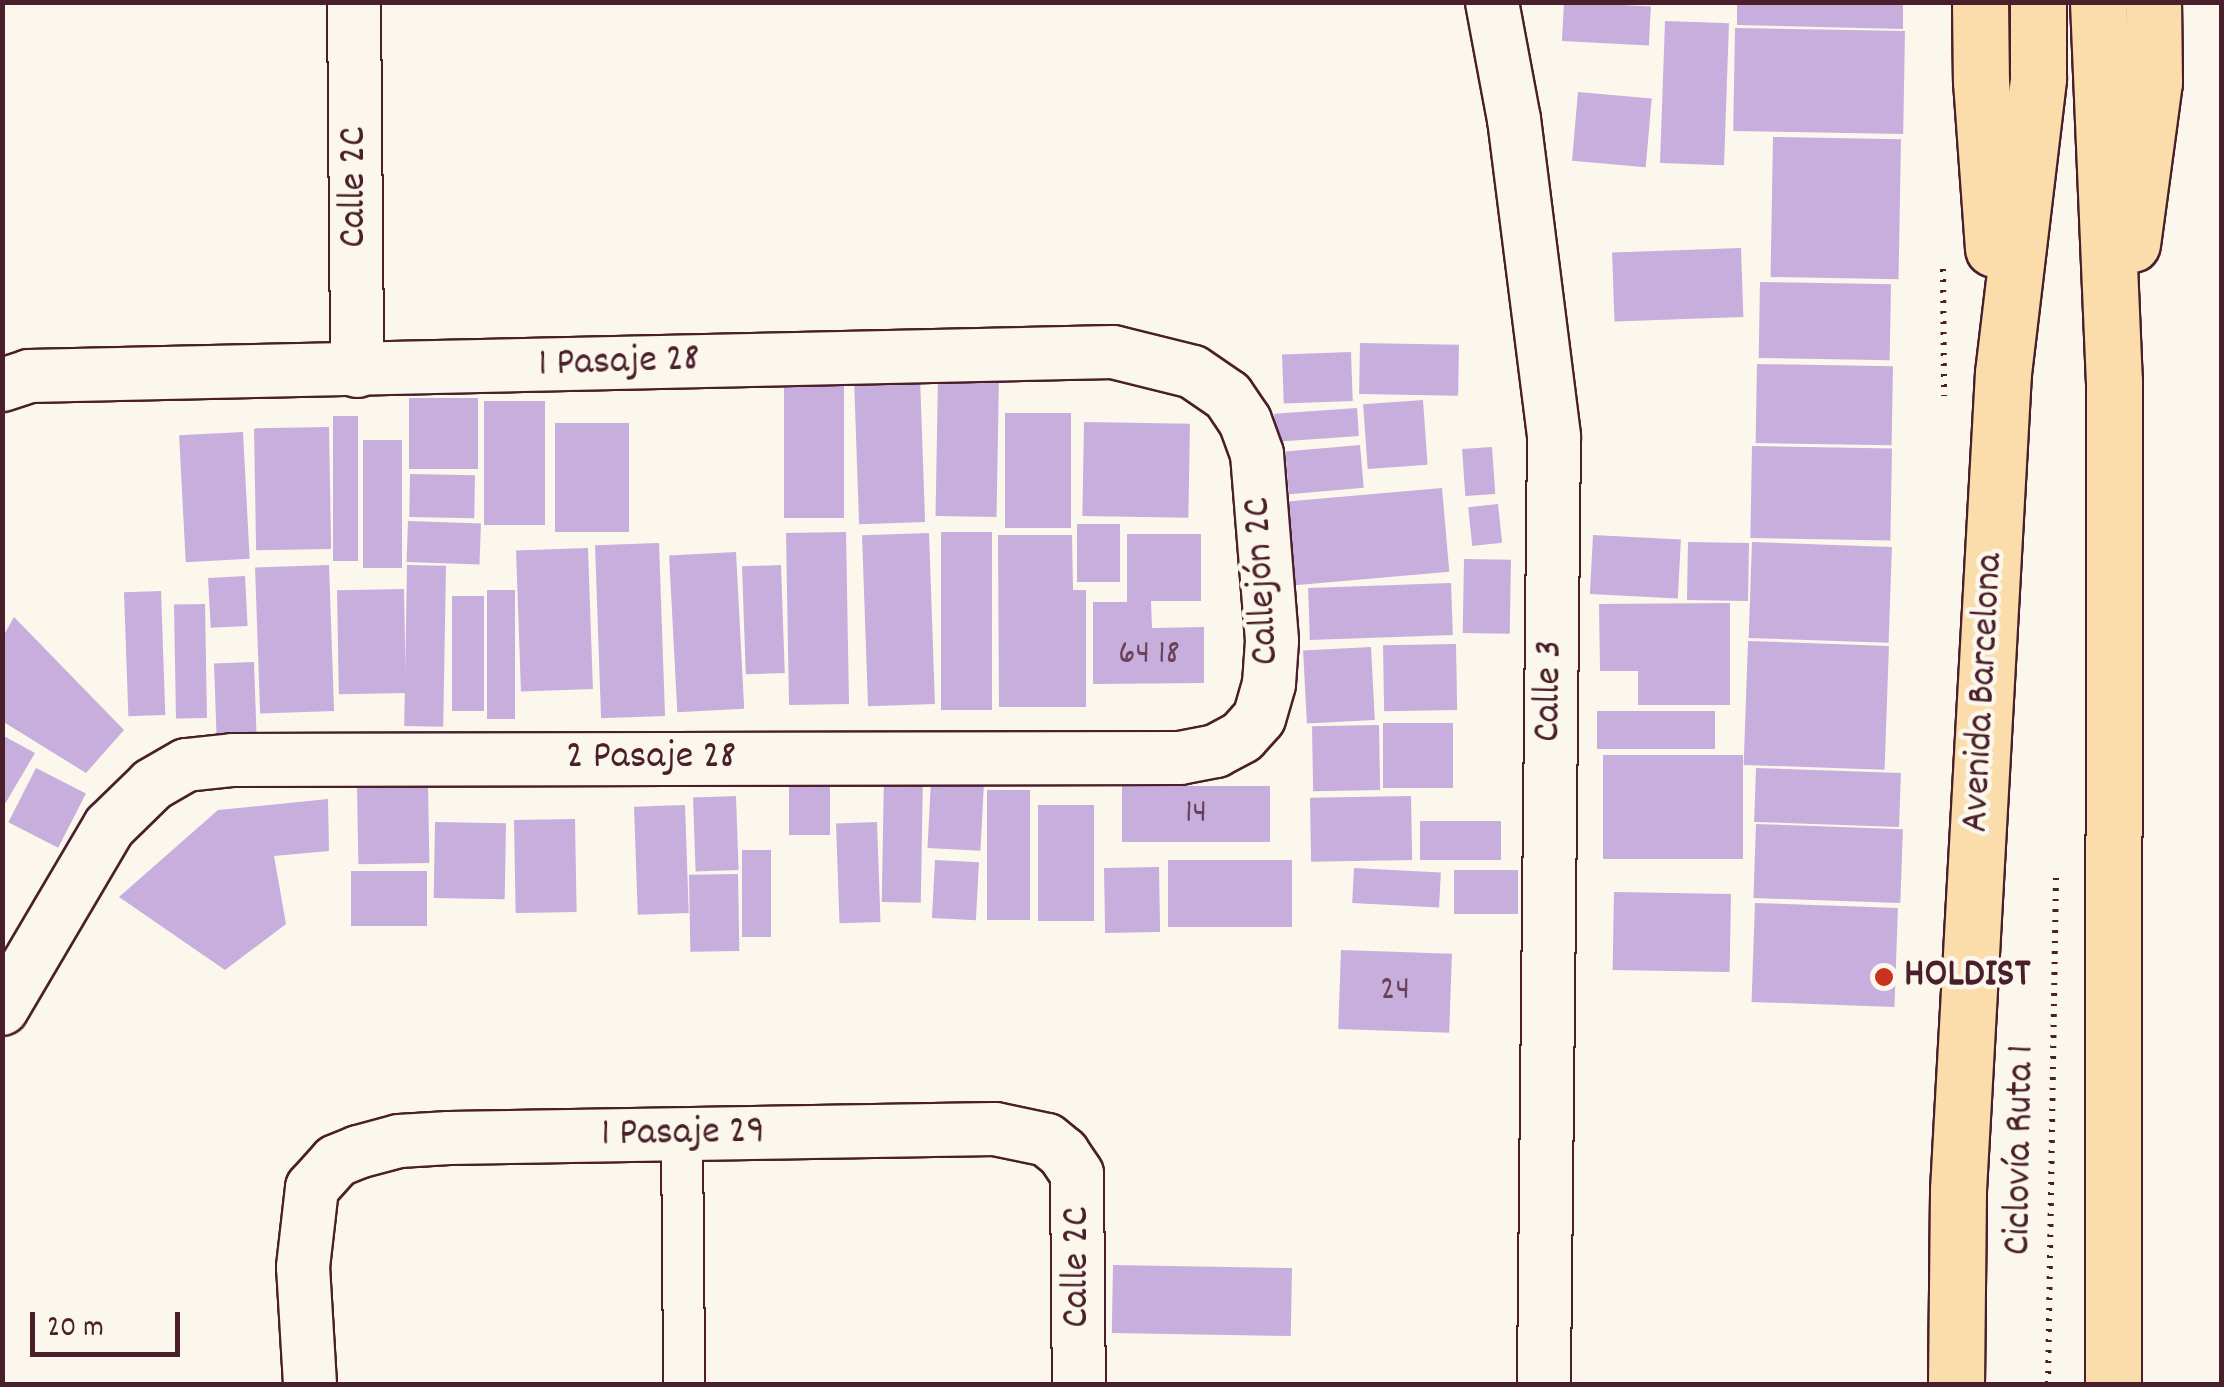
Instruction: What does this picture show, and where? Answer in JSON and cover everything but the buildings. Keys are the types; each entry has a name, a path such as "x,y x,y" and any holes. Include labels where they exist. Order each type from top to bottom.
{"main road":[{"path":"1980,2 1980,82 2003,373"},
{"name":"Avenida Barcelona","path":"1956,1384 1958,1190 2003,373 2038,78 2038,2"},
{"path":"2098,2 2114,381 2113,1384"},
{"path":"2114,381 2154,82 2154,2"}],"street":[{"name":"Calle 2C","path":"354,2 357,371"},
{"name":"Calle 3","path":"1492,2 1514,120 1554,437 1544,1384"},
{"name":"1 Pasaje 28","path":"2,386 29,376 1113,352 1193,372 1228,396"},
{"name":"Callejón 2C","path":"1216,751 1242,736 1259,718 1269,684 1272,642 1256,454 1246,421 1228,396"},
{"name":"2 Pasaje 28","path":"2,1009 109,827 152,785 186,765 233,760 1160,758 1216,751"},
{"name":"1 Pasaje 29","path":"310,1384 303,1267 312,1188 336,1161 399,1142 995,1129 1047,1140 1063,1153"},
{"path":"682,1136 684,1384"},
{"name":"Calle 2C","path":"1063,1153 1077,1174 1080,1194 1079,1384"}],"path":[{"name":"Ciclovía Ruta 1","path":"2048,1384 2056,856"}],"place":[{"name":"HOLDIST","path":"1884,977"}]}
